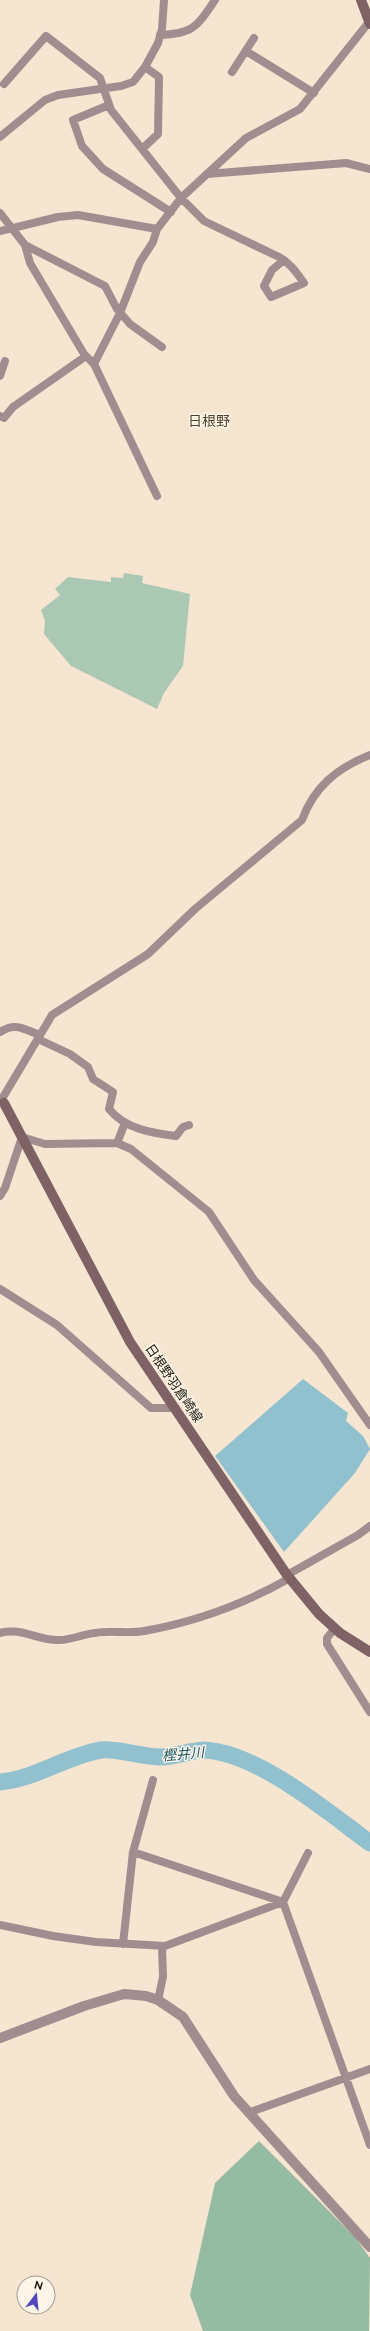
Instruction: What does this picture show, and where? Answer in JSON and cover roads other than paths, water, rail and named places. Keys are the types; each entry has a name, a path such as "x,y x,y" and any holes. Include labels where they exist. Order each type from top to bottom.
{"main road":[{"path":"361,0 370,23"},
{"name":"日根野羽倉崎線","path":"1,1102 22,1137 130,1342 288,1576 319,1614 335,1628 370,1652"}],"street":[{"path":"0,137 45,100 58,95 121,86 133,82 145,67 160,35 164,0"},
{"path":"160,35 180,34 192,29 215,0"},
{"path":"94,364 120,313 140,262 153,242 157,229 181,198 246,138 300,109 370,23"},
{"path":"4,84 46,36 100,78 110,110 181,198 204,222 284,260 291,264 304,283 271,296 264,286 272,270 284,260"},
{"path":"232,72 254,38"},
{"path":"246,51 314,93"},
{"path":"142,149 158,134 159,77 145,67"},
{"path":"109,105 73,120 82,146 103,169 171,212"},
{"path":"207,174 346,163 370,169"},
{"path":"0,213 25,245 30,263 86,356 94,364 158,496"},
{"path":"0,231 58,217 78,215 157,229"},
{"path":"25,245 105,286 120,313 130,324 162,348"},
{"path":"0,416 4,418 14,407 86,356"},
{"path":"0,376 5,361"},
{"path":"1,1102 52,1015 148,954 195,910 302,820 308,802 330,777 370,755"},
{"path":"0,1032 10,1026 16,1026 70,1054 88,1067 93,1079 113,1092 109,1109 125,1123 154,1133 176,1136 182,1127 189,1125"},
{"path":"116,1144 125,1123"},
{"path":"0,1196 5,1188 22,1137 45,1144 116,1144 131,1149 209,1212 254,1280 319,1352 370,1425"},
{"path":"0,1289 57,1325 151,1408 175,1408"},
{"path":"0,1633 7,1631 24,1632 56,1640 96,1632 143,1631 211,1612 254,1597 358,1535 370,1526"},
{"path":"335,1628 327,1638 327,1644 370,1712"},
{"path":"123,1944 132,1852 153,1780"},
{"path":"132,1852 283,1902"},
{"path":"0,1924 53,1936 123,1944 162,1946 283,1902 308,1853"},
{"path":"283,1902 370,2145"},
{"path":"158,2000 163,1977 162,1946"},
{"path":"0,2038 84,2006 124,1994 146,1996 158,2000 182,2017 234,2096 370,2247"},
{"path":"248,2113 370,2069"}],"water":[{"path":"303,1379 348,1413 346,1421 363,1436 370,1449 355,1473 284,1552 215,1456"}],"waterway":[{"name":"樫井川","path":"0,1782 26,1777 75,1757 101,1750 114,1750 146,1756 161,1757 205,1750 226,1754 247,1761 269,1773 292,1786 370,1843"}],"district":[{"name":"日根野","path":"209,421"}]}
